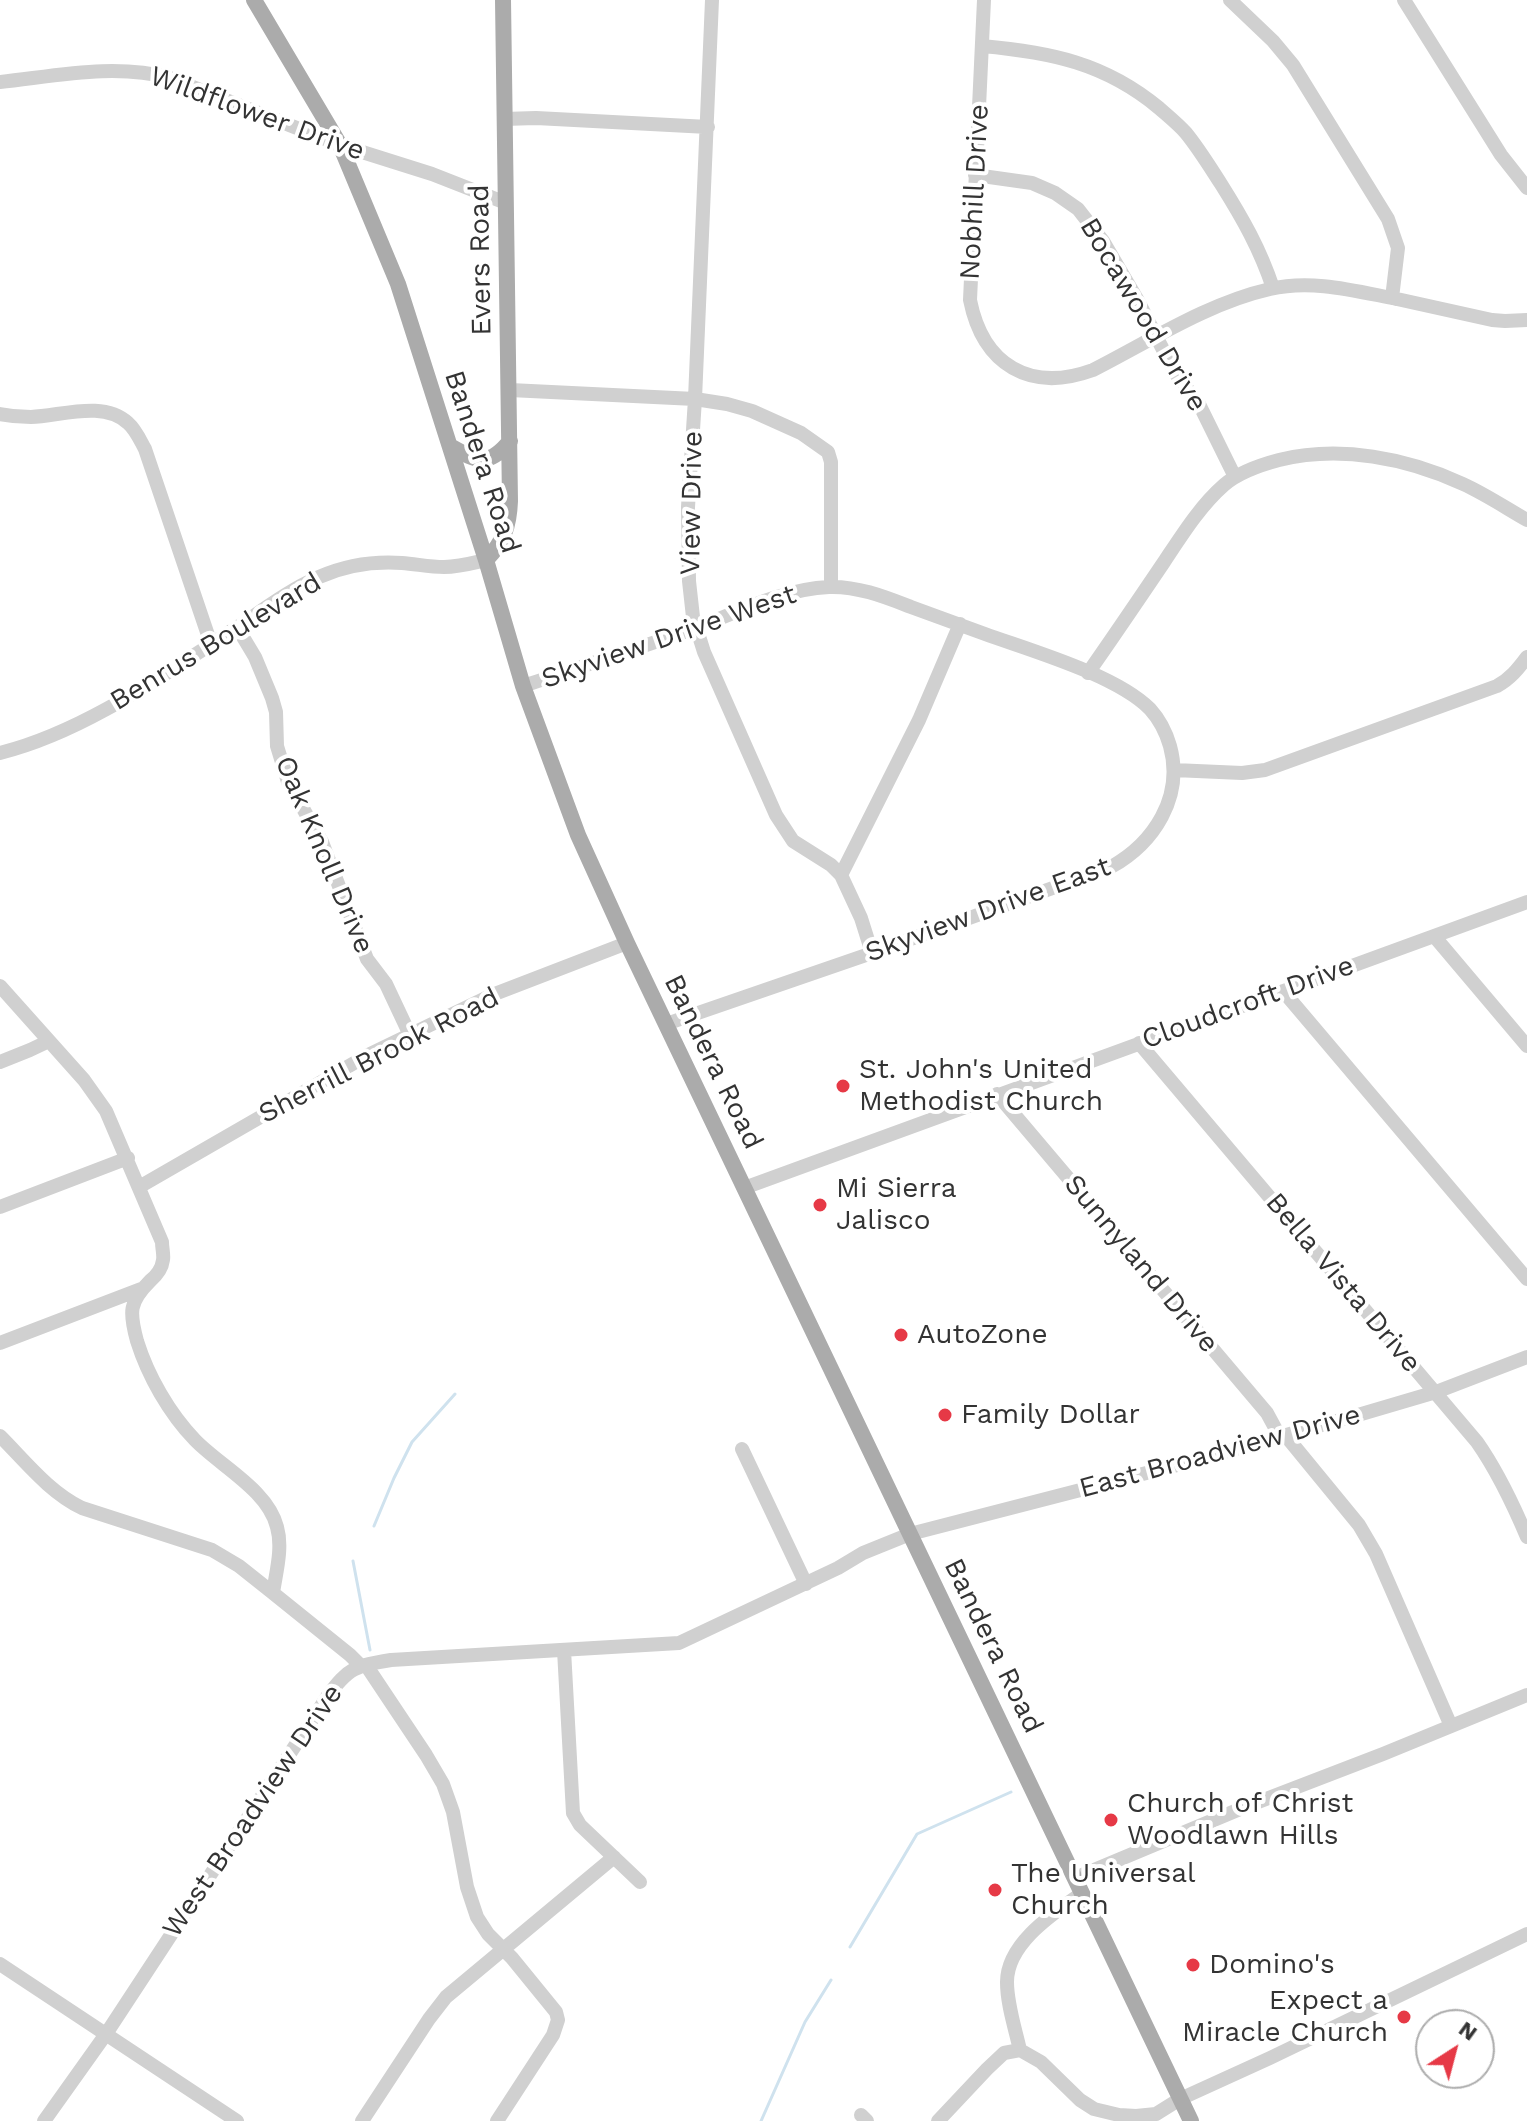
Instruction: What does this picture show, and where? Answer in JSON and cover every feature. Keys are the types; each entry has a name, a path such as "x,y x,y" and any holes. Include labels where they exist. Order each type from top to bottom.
{"main road":[{"name":"Bandera Road","path":"254,0 340,145 398,284 523,686 572,821 627,943 1191,2121"},
{"name":"Evers Road","path":"486,560 498,547 507,529 510,501 503,0"},
{"path":"450,446 468,456 490,459 510,441"}],"street":[{"name":"View Drive","path":"712,0 688,507 689,581 695,628 784,828 801,848 831,865 841,875"},
{"name":"Nobhill Drive","path":"984,0 969,284 974,320 987,344 999,357 1014,368 1042,378 1077,376 1157,337"},
{"path":"1230,0 1293,65 1388,219 1398,248 1392,298"},
{"path":"1404,0 1501,155 1527,188"},
{"path":"982,46 1029,50 1090,66 1143,95 1175,122 1199,150 1256,241 1273,288"},
{"name":"Wildflower Drive","path":"0,82 102,71 150,73 170,78 340,145 432,174 506,203"},
{"path":"504,119 708,127"},
{"name":"Bocawood Drive","path":"975,175 1045,188 1078,209 1103,241 1175,373 1199,404 1235,477"},
{"path":"1157,337 1224,303 1273,288 1314,285 1345,288 1492,320 1527,320"},
{"path":"510,390 695,399 752,411 801,433 828,452 831,462 831,587"},
{"path":"0,414 32,417 88,411 108,413 126,420 145,449 211,644"},
{"path":"1088,673 1185,531 1220,488 1257,466 1302,454 1364,455 1445,476 1527,520"},
{"name":"Benrus Boulevard","path":"0,752 32,744 76,725 156,679 303,584 343,568 385,562 454,567 486,560"},
{"name":"Skyview Drive West","path":"523,686 756,604 801,591 831,587 856,589 881,596 1088,673"},
{"path":"872,953 861,918 841,875 919,720 960,624"},
{"name":"Oak Knoll Drive","path":"237,627 255,657 272,698 276,712 277,746 288,782 322,842 367,959 386,984 410,1035"},
{"path":"1174,770 1242,773 1265,770 1497,686 1518,670 1527,657"},
{"name":"Skyview Drive East","path":"666,1024 1111,867 1143,844 1165,812 1172,791 1172,752 1165,730 1150,709 1136,697 1088,673"},
{"name":"Cloudcroft Drive","path":"744,1188 1527,902"},
{"path":"1434,936 1527,1046"},
{"name":"Sherrill Brook Road","path":"139,1187 339,1071 410,1035 492,995 627,943"},
{"path":"0,986 84,1080 106,1111 128,1158 162,1242 163,1261 132,1305 137,1341 162,1396 193,1439 252,1489 272,1511 279,1548 273,1593"},
{"path":"1283,991 1527,1279"},
{"path":"0,1062 49,1041"},
{"name":"Bella Vista Drive","path":"1139,1043 1436,1392 1489,1459 1527,1537"},
{"name":"Sunnyland Drive","path":"997,1094 1267,1413 1367,1538 1451,1726"},
{"path":"0,1207 128,1158"},
{"path":"0,1343 141,1289"},
{"name":"East Broadview Drive","path":"910,1534 1283,1436 1436,1392 1527,1357"},
{"path":"0,1436 49,1487 72,1503 212,1550 239,1566 364,1666 443,1784 453,1812 472,1907 482,1926 552,2004 558,2020 553,2035 497,2121"},
{"path":"742,1449 806,1584"},
{"name":"West Broadview Drive","path":"44,2121 106,2034 345,1674 391,1660 679,1643 806,1584 863,1553 910,1534"},
{"path":"564,1650 573,1813 580,1825 640,1882"},
{"path":"1020,2050 1007,1983 1012,1962 1035,1928 1078,1886 1240,1809 1527,1695"},
{"path":"362,2121 439,2005 614,1857"},
{"path":"938,2121 1004,2053 1020,2050 1041,2062 1080,2100 1094,2109 1119,2115 1156,2114 1180,2099 1527,1934"},
{"path":"0,1964 237,2121"}],"waterway":[{"path":"374,1526 412,1442 455,1394"},
{"path":"353,1561 370,1650"},
{"path":"850,1947 917,1834 1011,1792"},
{"path":"761,2121 805,2022 831,1980"}],"place":[{"name":"St. John's United Methodist Church","path":"843,1086"},
{"name":"Mi Sierra Jalisco","path":"820,1205"},
{"name":"AutoZone","path":"901,1335"},
{"name":"Family Dollar","path":"945,1415"},
{"name":"Church of Christ Woodlawn Hills","path":"1111,1820"},
{"name":"The Universal Church","path":"995,1890"},
{"name":"Domino's","path":"1193,1965"},
{"name":"Expect a Miracle Church","path":"1404,2017"}]}
